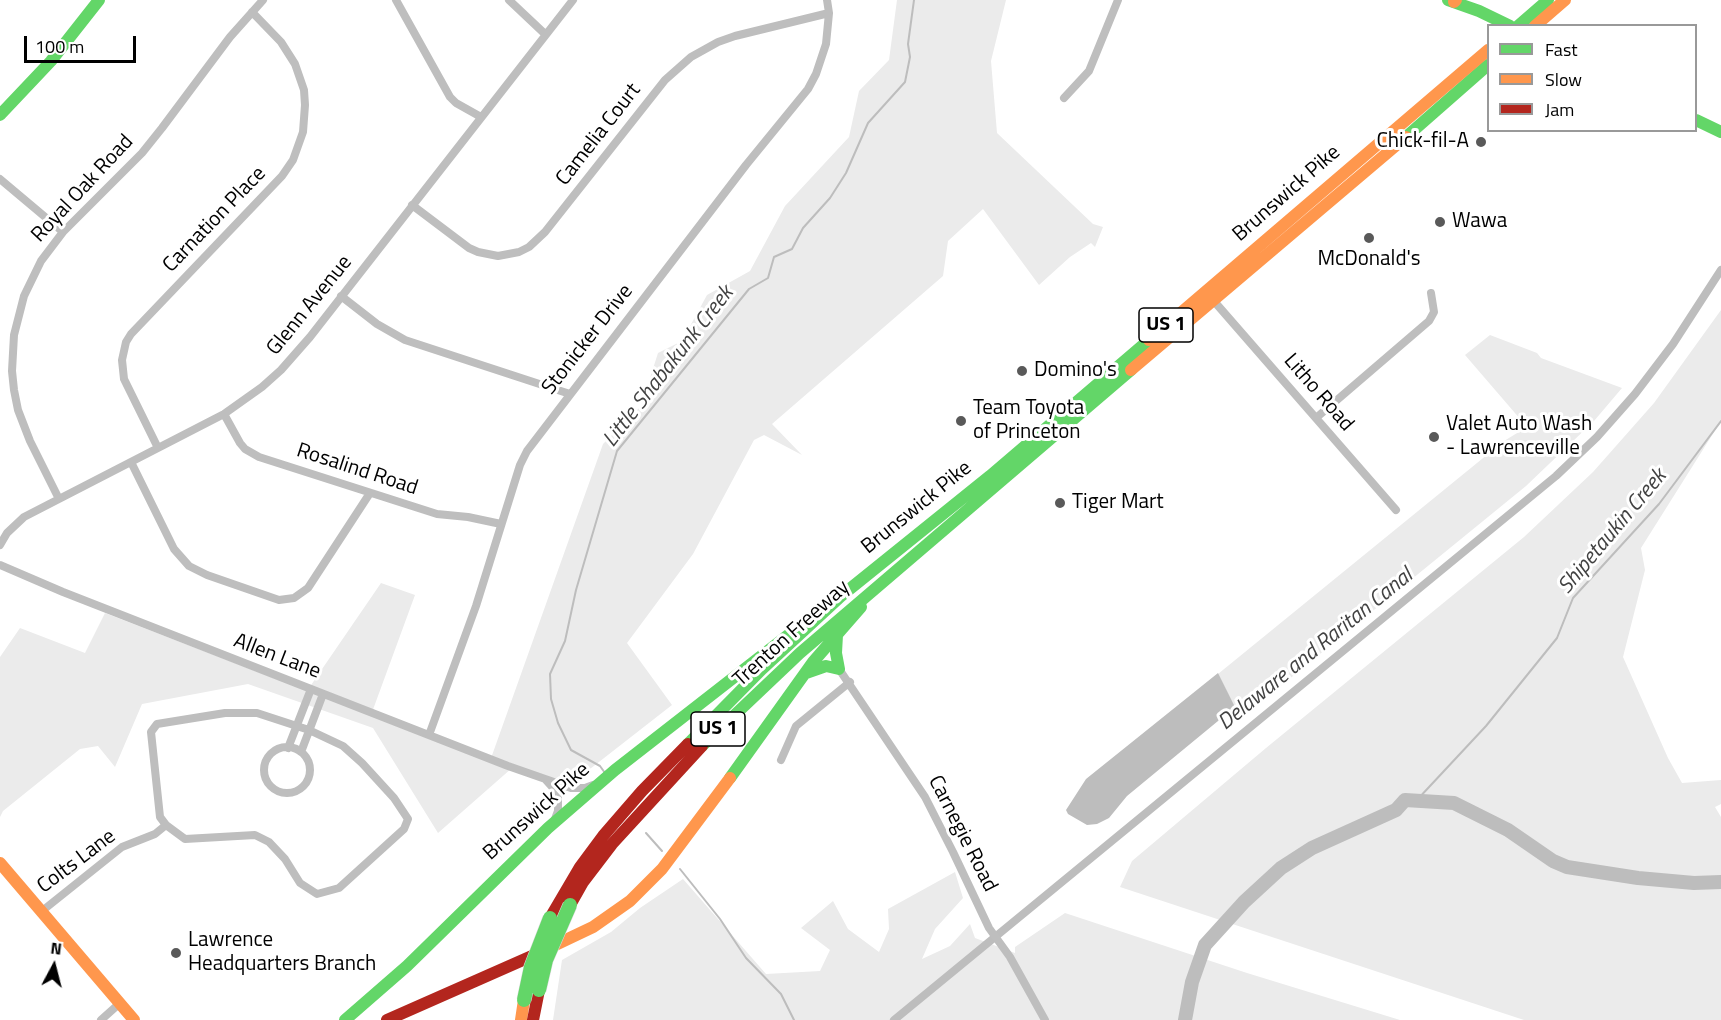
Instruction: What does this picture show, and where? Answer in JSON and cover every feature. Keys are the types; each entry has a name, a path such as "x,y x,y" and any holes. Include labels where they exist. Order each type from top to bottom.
{"main road":[{"path":"0,115 51,61 99,0"},
{"path":"1520,24 1548,0"},
{"path":"1537,24 1565,0"},
{"path":"1453,1 1505,24"},
{"name":"Brunswick Pike","path":"345,1020 407,966 552,825 615,770 682,716 841,596 990,476 1487,51"},
{"name":"Brunswick Pike","path":"387,1020 510,967 582,932 614,914 630,901 662,869 805,673 889,575 1420,126 1487,66"},
{"path":"1697,121 1721,132"},
{"name":"Trenton Freeway","path":"533,1020 546,960 570,905 583,882 612,844 720,727 889,575"},
{"name":"Trenton Freeway","path":"521,1020 531,967 550,918 580,867 642,791 762,669 841,596"},
{"path":"805,673 826,666 839,669 836,653 837,635"},
{"path":"0,862 134,1020"}],"street":[{"name":"Royal Oak Road","path":"59,499 30,441 18,410 14,390 12,354 18,315 24,297 41,261 63,232 148,145 215,57 263,0"},
{"path":"396,0 450,97 481,117"},
{"path":"509,0 545,34"},
{"name":"Glenn Avenue","path":"0,545 7,533 24,517 224,414 262,387 281,370 298,352 573,0"},
{"name":"Stonicker Drive","path":"429,735 476,606 526,451 746,165 808,89 822,59 829,28 828,0"},
{"path":"1064,98 1089,71 1118,0"},
{"name":"Carnation Place","path":"158,448 124,379 122,360 126,342 131,334 282,176 293,160 303,132 306,105 304,90 295,64 281,42 252,12"},
{"name":"Camelia Court","path":"412,205 478,252 498,256 519,252 529,247 545,232 665,80 691,57 718,42 735,36 829,13"},
{"path":"0,179 63,232"},
{"path":"1316,418 1429,321 1434,312 1431,293"},
{"path":"341,296 377,324 405,340 570,394"},
{"name":"Litho Road","path":"1213,300 1396,510"},
{"name":"Rosalind Road","path":"224,414 240,443 252,454 436,514 468,517 501,525"},
{"path":"131,462 180,558 189,566 207,575 279,600 294,598 308,588 370,493"},
{"name":"Allen Lane","path":"0,565 310,689 543,778 576,789 601,782"},
{"name":"Carnegie Road","path":"839,669 850,682 938,820 989,928 1010,957 1045,1020"},
{"path":"781,760 796,726 850,682"},
{"path":"288,748 310,689"},
{"path":"300,752 323,694"},
{"path":"225,713 257,713 309,730 343,746 362,763 394,798 408,819 404,829 339,888 317,894 300,883 285,859 269,842 255,835 185,839 166,825 160,817 151,732 157,724 225,713"},
{"path":"288,748 300,752 309,765 308,780 297,791 281,792 269,785 264,771 265,764 273,752 288,748"},
{"path":"543,778 558,796 558,811 552,825"},
{"name":"Colts Lane","path":"42,911 122,847 155,834 166,825"},
{"path":"101,1020 120,1003"}],"shaded area":[{"path":"897,0 1006,0 991,61 997,133 1093,224 1103,227 1095,247 1091,243 1070,257 1039,285 983,209 948,241 943,276 772,424 802,455 764,435 754,440 693,554 627,643 672,705 566,790 512,768 438,833 373,728 248,684 142,704 115,767 98,746 80,749 3,811 0,817 0,657 20,628 85,653 105,613 307,691 381,583 415,595 371,715 490,761 603,444 641,406 658,353 682,341 707,295 750,271 785,206 849,137 859,91 889,60"},
{"path":"1721,310 1721,421 1641,548 1645,570 1623,657 1668,758 1682,783 1721,780 1721,804 1715,807 1721,817 1721,1020 1524,1020 1120,887 1132,861 1524,537 1593,472 1654,403"},
{"path":"1490,335 1537,353 1541,358 1622,388 1594,421 1526,486 1255,707 1235,707 1218,674 1504,441 1527,427 1465,355"},
{"path":"1218,673 1235,707 1127,796 1109,818 1097,824 1087,825 1068,814 1066,810 1086,779"},
{"path":"955,872 963,898 935,929 922,959 950,946 970,924 975,938 1015,953 1015,947 1065,913 1400,1020 553,1020 562,960 611,932 640,908 683,879 766,974 820,971 830,950 801,928 833,901 848,929 879,952 889,929 888,909"}],"waterway":[{"name":"Little Shabakunk Creek","path":"605,773 600,766 571,750 558,723 551,699 550,674 565,641 576,590 617,451 749,289 768,278 774,257 792,249 803,228 830,198 846,173 868,123 905,82 910,57 908,44 914,0"},
{"name":"Delaware and Raritan Canal","path":"894,1020 1556,476 1597,437 1635,394 1673,344 1721,270"},
{"name":"Shipetaukin Creek","path":"1416,801 1486,726 1557,638 1573,598 1659,504 1721,421"},
{"path":"1185,1020 1192,982 1205,945 1244,902 1281,868 1312,848 1396,810 1405,800 1454,803 1508,830 1553,861 1567,867 1638,878 1694,883 1721,882"},
{"name":"Little Shabakunk Creek","path":"646,833 662,851"},
{"name":"Little Shabakunk Creek","path":"680,869 720,919 746,958 781,994 794,1020"}],"traffic: fast":[{"path":"0,115 51,61 99,0"},
{"path":"1448,0 1506,24"},
{"path":"1520,24 1548,0"},
{"path":"1406,137 1487,66"},
{"path":"1697,120 1721,132"},
{"path":"688,744 762,669 841,596 990,476 1149,340"},
{"path":"702,746 800,653 1131,370"},
{"path":"730,778 813,662 861,607"},
{"path":"345,1020 407,966 548,828 615,770 796,629"},
{"path":"806,673 826,666 839,669 836,653 837,635"},
{"path":"539,990 546,960 570,905"},
{"path":"524,1000 531,967 550,918"}],"traffic: slow":[{"path":"1537,24 1565,0"},
{"path":"1149,340 1487,51"},
{"path":"1131,370 1406,137"},
{"path":"532,956 593,927 630,901 662,869 730,778"},
{"path":"0,863 134,1020"},
{"path":"521,1020 524,1000"}],"traffic: jam":[{"path":"550,918 580,867 603,836 642,791 688,744"},
{"path":"570,905 583,882 612,844 702,746"},
{"path":"387,1020 532,956"},
{"path":"533,1020 539,990"}],"place":[{"name":"Chick-fil-A","path":"1481,142"},
{"name":"Wawa","path":"1440,222"},
{"name":"McDonald's","path":"1369,238"},
{"name":"Domino's","path":"1022,371"},
{"name":"Team Toyota of Princeton","path":"961,421"},
{"name":"Valet Auto Wash - Lawrenceville","path":"1434,437"},
{"name":"Tiger Mart","path":"1060,503"},
{"name":"Lawrence Headquarters Branch","path":"176,953"}]}
